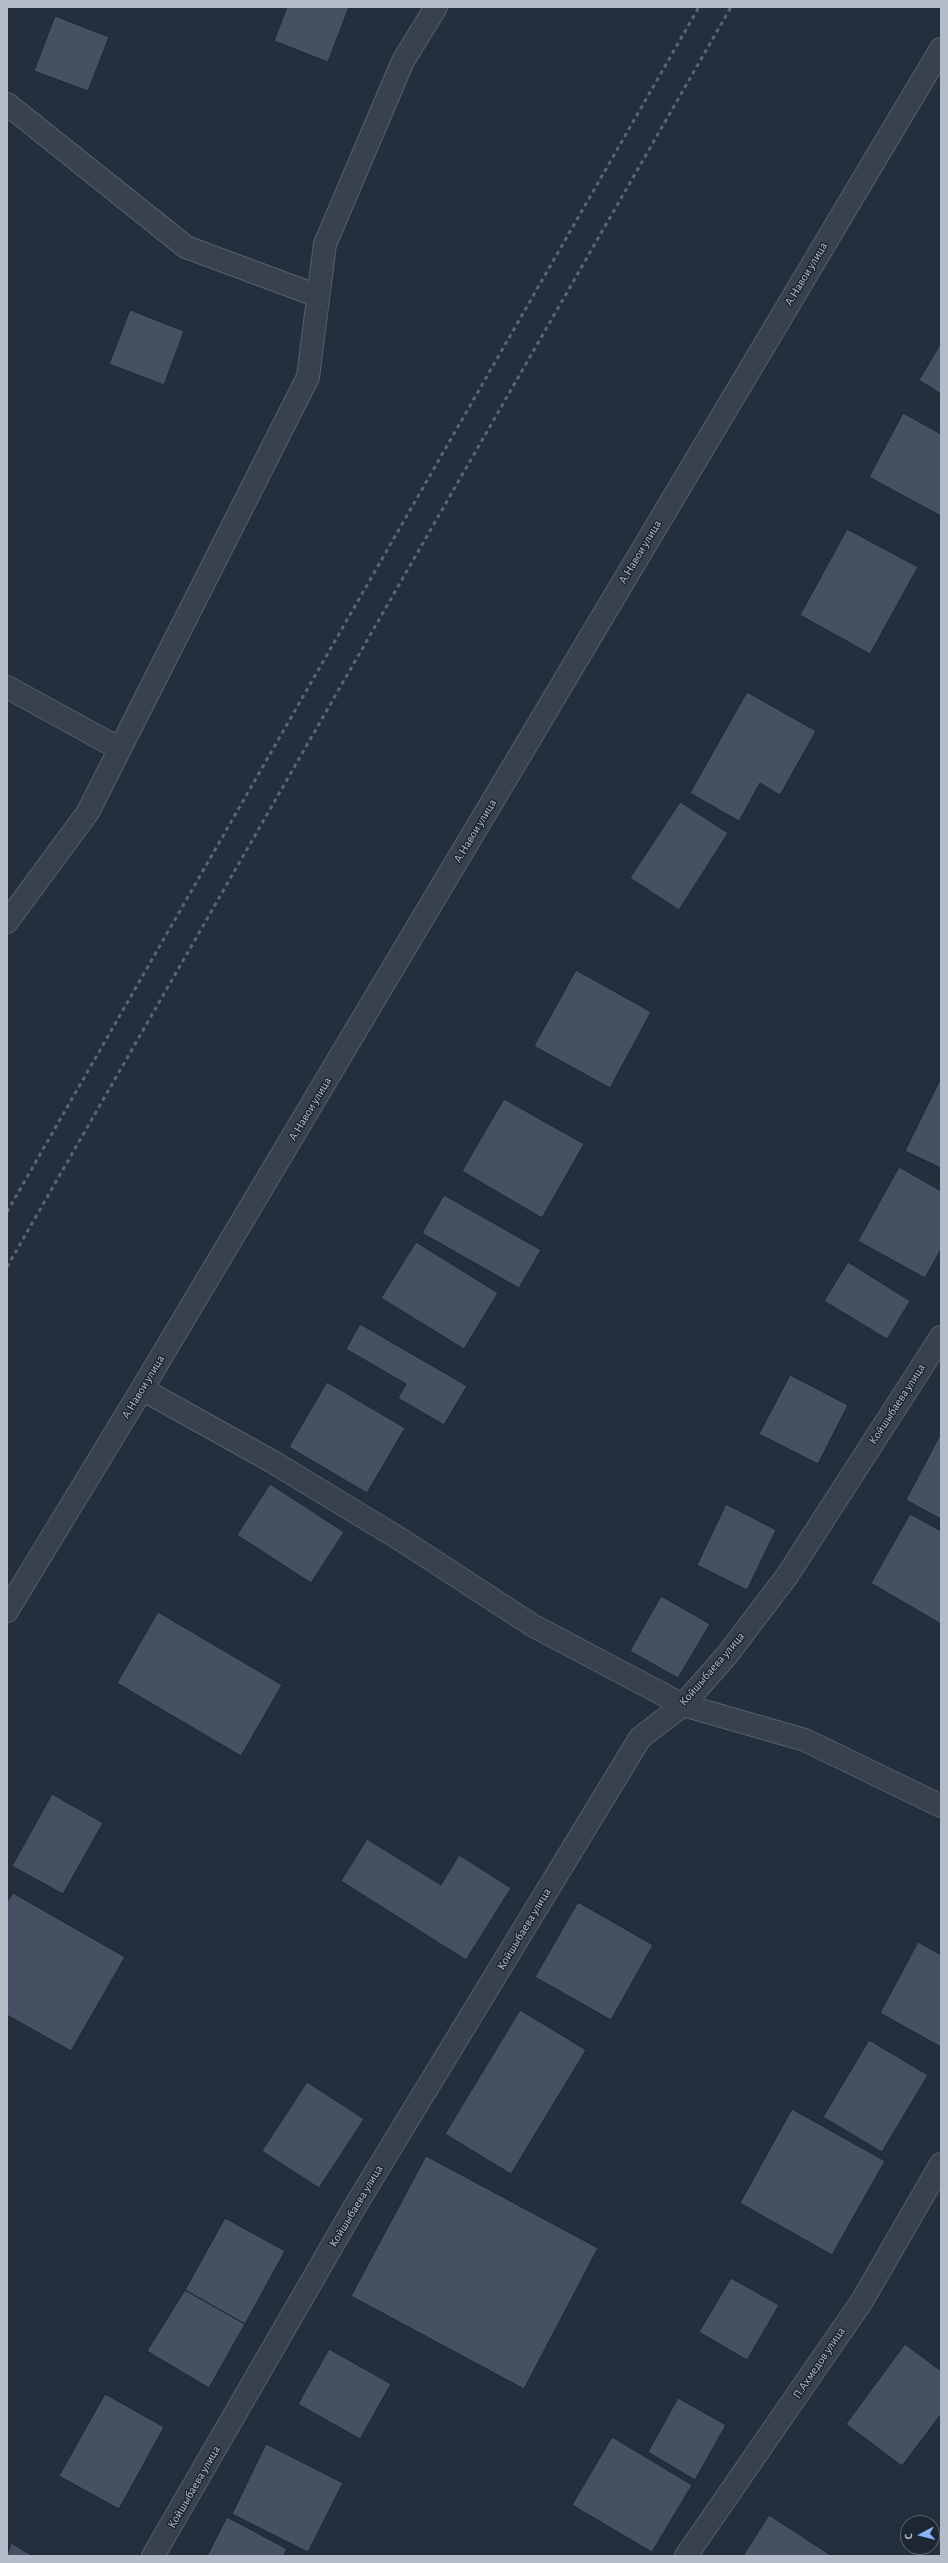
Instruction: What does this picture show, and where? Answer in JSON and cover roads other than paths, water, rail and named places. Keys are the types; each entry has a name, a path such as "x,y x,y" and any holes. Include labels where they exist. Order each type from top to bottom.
{"street":[{"path":"7,922 88,812 308,377 325,244 403,62 436,7"},
{"name":"А.Навои улица","path":"7,1611 142,1389 938,60"},
{"path":"7,104 186,247 318,296"},
{"path":"7,687 120,749"},
{"name":"Койшыбаева улица","path":"153,2556 354,2208 640,1738 683,1705 727,1655 787,1576 941,1337"},
{"path":"142,1389 273,1462 403,1541 532,1625 683,1705 805,1740 941,1806"},
{"name":"П.Ахмедов улица","path":"686,2556 862,2301 941,2164"}],"railway":[{"path":"7,1212 699,7"},
{"path":"7,1267 731,7"}]}
